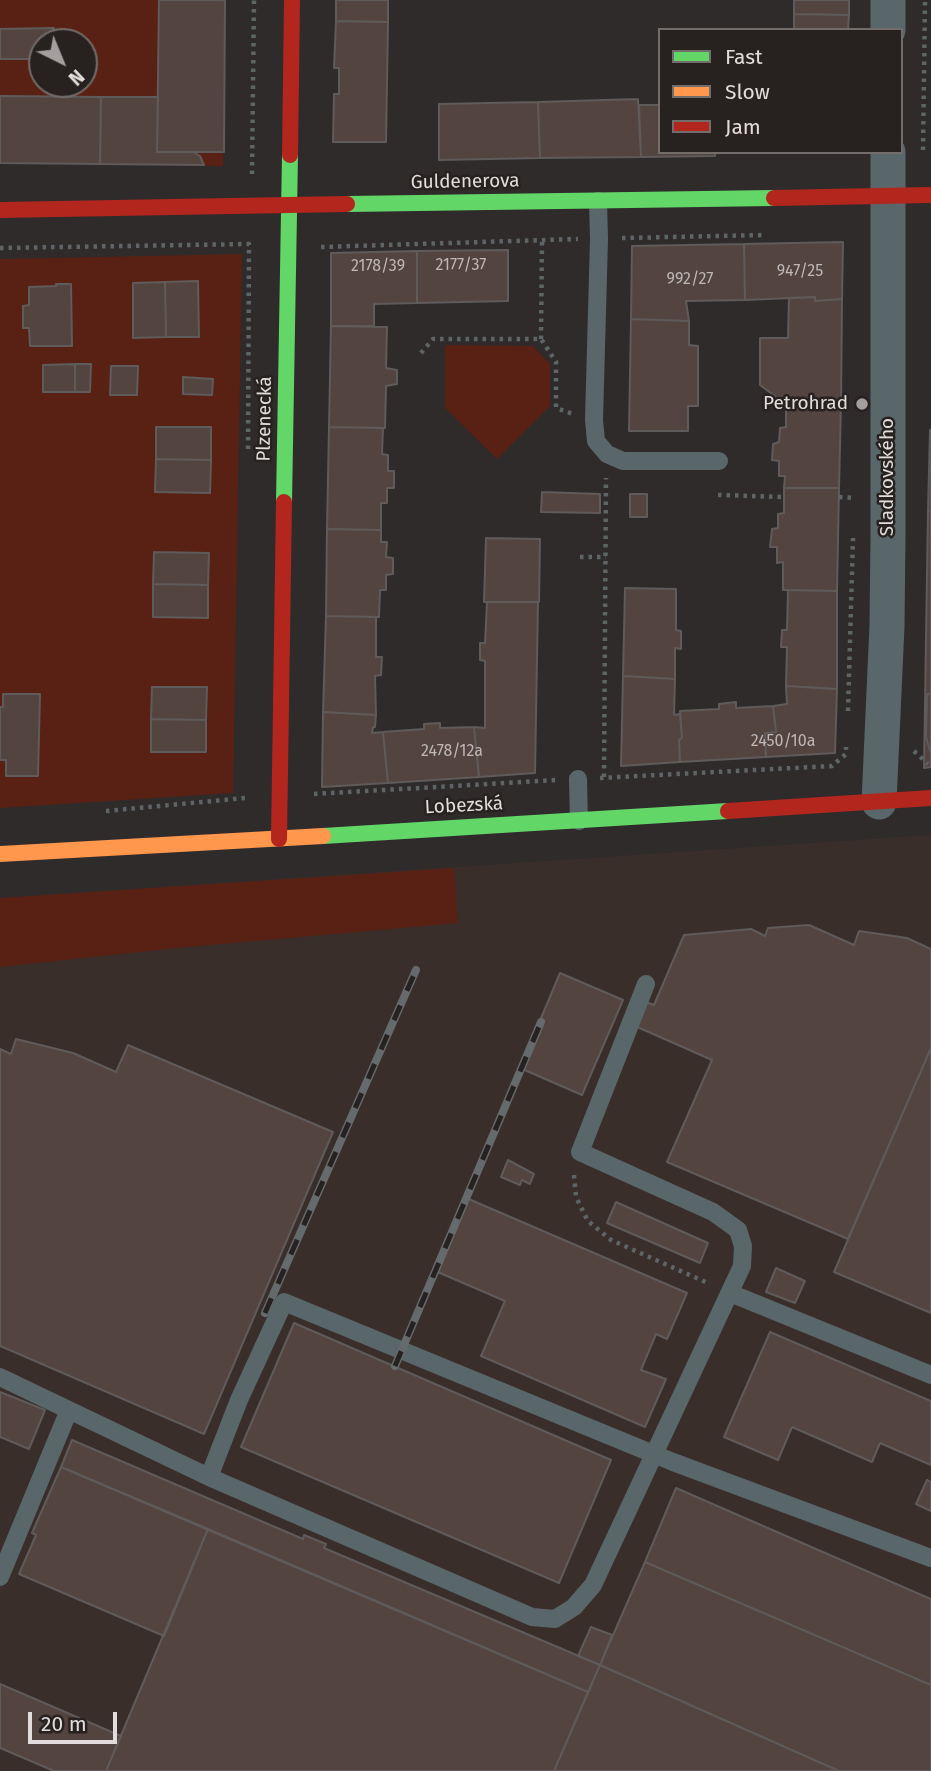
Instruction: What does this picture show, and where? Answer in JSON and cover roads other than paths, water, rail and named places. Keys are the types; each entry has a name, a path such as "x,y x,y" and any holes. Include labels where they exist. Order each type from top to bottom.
{"street":[{"name":"Plzenecká","path":"279,839 292,0"},
{"path":"888,0 888,28"},
{"name":"Sladkovského","path":"879,802 888,535 888,154"},
{"name":"Guldenerova","path":"0,210 931,195"},
{"name":"Lobezská","path":"0,854 579,821 931,797"}],"lane":[{"path":"598,201 594,421 596,441 607,454 623,461 719,461"},
{"path":"578,779 579,821"},
{"path":"0,1377 209,1477 532,1617 555,1619 574,1607 593,1586 742,1266 743,1246 738,1230 713,1212 580,1152 646,984"},
{"path":"730,1293 931,1375"},
{"path":"209,1477 239,1400 284,1302 656,1454 931,1558"},
{"path":"0,1577 69,1410"}],"railway":[{"path":"265,1313 416,970"},
{"path":"395,1366 541,1022"}],"place":[{"name":"Petrohrad","path":"862,404"}]}
